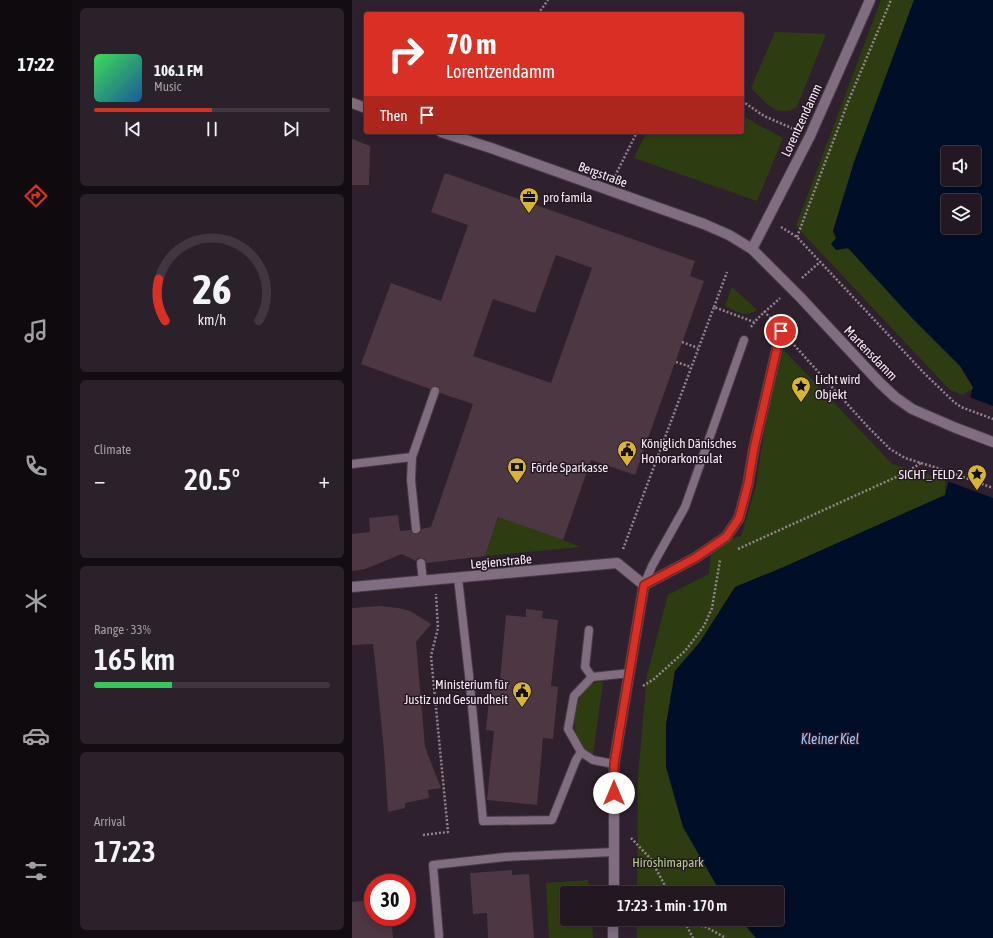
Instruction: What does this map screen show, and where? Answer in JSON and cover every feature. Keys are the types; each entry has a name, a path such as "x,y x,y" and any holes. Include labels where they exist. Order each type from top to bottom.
{"street":[{"name":"Lorentzendamm","path":"752,249 810,136 870,0"},
{"path":"352,103 364,107"},
{"name":"Bergstraße","path":"448,134 704,224 729,235 752,249"},
{"name":"Martensdamm","path":"752,249 895,397 912,409 993,442"},
{"path":"644,585 695,558 726,537 739,518 748,484 754,448 781,331"},
{"path":"617,563 644,585"},
{"name":"Legienstraße","path":"352,588 617,563"},
{"path":"614,886 614,764 644,585"},
{"path":"613,926 613,938"}],"lane":[{"path":"644,585 652,566 685,507 744,340"},
{"path":"416,529 411,480 412,457 435,391"},
{"path":"352,464 412,457"},
{"path":"421,563 423,581"},
{"path":"458,578 483,821 552,820 576,760 581,752"},
{"path":"589,630 585,666 592,677"},
{"path":"614,764 593,760 581,752 568,729 574,696 592,677 630,672"},
{"path":"439,936 433,865 504,858 614,852"}],"path":[{"path":"539,12 548,0"},
{"path":"797,237 848,102 891,0"},
{"path":"744,102 764,116 810,136"},
{"path":"608,190 636,134"},
{"path":"768,218 797,237 923,372 954,402 961,407 993,419"},
{"path":"809,272 820,262"},
{"path":"617,563 727,272"},
{"path":"744,340 754,322 775,303"},
{"path":"714,307 754,322"},
{"path":"781,331 890,449 905,458 947,471 993,488"},
{"path":"682,342 698,348"},
{"path":"676,362 691,367"},
{"path":"735,551 905,473 922,463"},
{"path":"641,687 654,679 685,651 704,626 712,608 718,580 720,557 695,558"},
{"path":"423,835 448,832 430,656 438,628 435,580"},
{"path":"629,836 650,858 664,886"},
{"path":"686,926 693,938"},
{"path":"696,926 706,928 726,938"}],"green space":[{"path":"881,0 914,0 854,162 833,231 836,238 836,250 848,248 912,318 960,366 973,388 963,395 950,390 796,226"},
{"path":"775,32 826,34 797,107 790,110 777,110 766,103 751,88"},
{"path":"744,116 783,138 757,201 634,158 646,134 744,134"},
{"path":"732,287 757,310 744,314 725,306"},
{"name":"Hiroshimapark","path":"780,346 892,464 945,480 945,495 786,566 735,587 700,642 675,671 683,827 717,886 637,886 638,776 647,675 668,595 709,574 712,544 741,536 756,486"},
{"path":"505,499 505,519 581,547 485,556"},
{"path":"598,682 603,682 593,755 582,746 578,739 575,718 581,696 589,686"},
{"path":"588,880 589,886 560,886 560,926 592,926 593,938 549,938 546,883"},
{"path":"636,926 746,926 756,938 637,938"}],"water":[{"name":"Kleiner Kiel","path":"914,0 993,0 993,938 756,938 746,926 784,926 784,886 717,886 683,827 666,767 666,724 675,671 700,642 735,587 786,566 945,495 973,387 960,366 912,318 848,248 836,250 831,244 836,238 833,231 854,162"}],"pier":[{"path":"969,397 993,406 993,498 947,481"}],"building":[{"path":"352,139 370,146 369,185 352,185"},
{"path":"445,173 695,261 690,276 704,281 635,475 591,460 563,540 498,517 485,556 426,563 425,559 423,558 418,558 416,561 402,554 365,569 352,571 352,534 370,532 369,518 398,515 400,531 411,530 416,534 420,533 421,529 431,527 473,404 440,393 437,386 430,389 361,364 391,283 441,301 468,225 431,212","holes":["556,255 592,268 551,383 473,356 493,299 535,313"]},
{"path":"380,606 410,611 431,624 416,642 425,747 441,788 428,790 429,798 405,803 405,808 388,812 384,751 373,644 352,645 352,608"},
{"name":"Ministerium für Justiz und Gesundheit","path":"526,609 543,611 542,618 558,620 551,686 558,687 553,739 543,738 537,805 487,800 494,731 486,730 491,680 500,681 506,615 526,617"},
{"path":"512,870 512,875 529,874 534,938 488,938 487,913 473,914 470,873"},
{"path":"364,901 364,926 392,926 393,938 352,938 352,902"}],"place":[{"name":"pro famila","path":"529,214"},
{"name":"Licht wird Objekt","path":"801,403"},
{"name":"Königlich Dänisches Honorarkonsulat","path":"627,467"},
{"name":"Förde Sparkasse","path":"517,484"},
{"name":"SICHT_FELD 2","path":"977,491"},
{"name":"Ministerium für Justiz und Gesundheit","path":"522,708"}],"route":[{"path":"614,793 614,764 644,585 695,558 726,537 739,518 748,484 754,448 781,331"}]}
